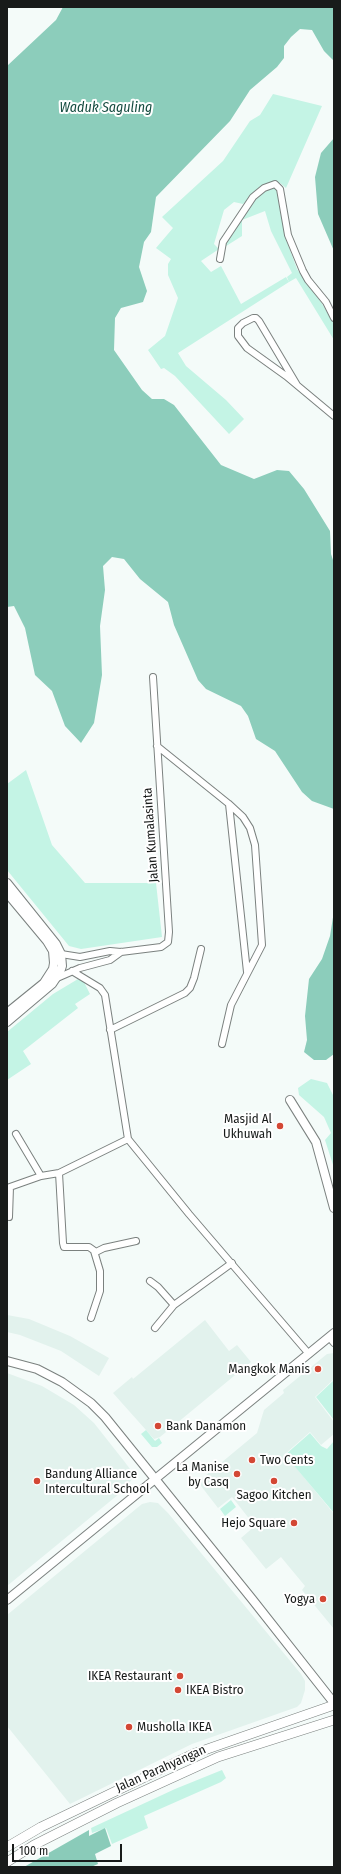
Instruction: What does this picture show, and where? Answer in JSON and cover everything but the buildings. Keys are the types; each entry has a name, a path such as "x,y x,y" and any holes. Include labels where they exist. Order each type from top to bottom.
{"main road":[{"name":"Jalan Parahyangan","path":"7,1847 41,1827 193,1754 334,1704"},
{"name":"Jalan Parahyangan","path":"7,1862 34,1845 117,1803 218,1757 334,1720"},
{"path":"215,1746 218,1757"}],"street":[{"path":"220,259 223,242 253,197 264,188 275,184 280,189 288,235 303,271 308,280 326,302 334,318"},
{"path":"297,385 256,318 243,323 238,328 238,336 247,348 297,385 334,416"},
{"name":"Jalan Kumalasinta","path":"121,952 161,947 168,942 153,677"},
{"path":"157,746 243,817 250,828 255,845 262,945 231,1005 222,1044"},
{"path":"229,804 247,972"},
{"path":"7,883 56,944 57,955 62,966 57,978 40,996 7,1022"},
{"path":"7,893 57,955 80,957 110,950 121,952"},
{"path":"110,1030 185,993 190,988 194,978 201,949"},
{"path":"48,979 57,978 72,971 110,960 121,952"},
{"path":"7,1012 48,979 57,955"},
{"path":"72,971 102,989 107,1002 110,1030 128,1139 189,1214 309,1354"},
{"path":"290,1100 316,1142 334,1208"},
{"path":"16,1134 41,1176"},
{"path":"9,1217 8,1187 41,1176 59,1173 128,1139"},
{"path":"59,1173 64,1246 65,1248 89,1247 94,1251 100,1271 98,1296 91,1318"},
{"path":"94,1251 98,1252 104,1248 136,1241"},
{"path":"155,1328 174,1305 232,1263"},
{"path":"150,1281 158,1287 174,1305"},
{"path":"7,1600 309,1354 332,1338"},
{"path":"7,1362 37,1369 76,1390 105,1416 156,1478 334,1704"}],"shaded area":[{"path":"273,94 322,106 286,188 280,183 271,182 259,189 243,204 234,202 224,210 214,244 219,249 201,261 211,272 221,266 241,304 286,277 289,282 178,353 186,366 226,400 244,419 229,434 175,376 164,368 161,369 148,350 165,336 178,298 168,275 168,264 171,259 156,248 173,228 162,217 223,161 250,121 260,115"},
{"path":"276,187 279,191 287,242 297,269 321,302 334,324 334,340 296,278 289,282 287,277 292,273 271,231 265,211 242,220 242,236 223,248 254,197 267,188"},
{"path":"26,770 52,845 85,883 156,883 162,937 81,949 69,946 7,870 7,784"},
{"path":"78,979 84,982 90,994 75,1004 78,1008 23,1051 31,1064 7,1080 7,1032 53,994"},
{"path":"311,1079 327,1083 334,1097 334,1168 325,1140 331,1133 324,1117 299,1095 298,1088"},
{"path":"7,1315 29,1319 70,1336 109,1358 99,1376 61,1351 20,1335 7,1332"},
{"path":"205,1320 229,1351 237,1345 251,1362 160,1437 154,1439 113,1393 132,1377 133,1379"},
{"path":"334,1353 334,1379 315,1397 334,1422 334,1434 321,1445 310,1432 285,1454 334,1514 334,1629 302,1590 305,1586 281,1557 266,1569 241,1538 255,1526 232,1497 218,1508 198,1482 257,1433 264,1410 284,1393 283,1390 327,1354"},
{"path":"7,1373 42,1386 74,1405 94,1423 124,1461 130,1469 132,1479 125,1489 7,1586"},
{"path":"334,1380 334,1420 316,1397"},
{"path":"146,1430 155,1441 159,1438 162,1443 157,1447 152,1447 141,1434"},
{"path":"310,1433 321,1446 327,1449 334,1441 334,1513 285,1455"},
{"path":"231,1500 236,1507 225,1516 220,1509"},
{"path":"150,1502 158,1503 168,1513 301,1674 305,1681 305,1690 301,1703 297,1707 192,1744 70,1804 7,1726 7,1615 142,1504"},
{"path":"222,1770 226,1778 221,1782 144,1816 148,1828 112,1844 106,1828 92,1833 91,1828 175,1789"},
{"path":"105,1828 111,1846 95,1854 98,1864 91,1867 24,1867 89,1830 89,1836"}],"water":[{"name":"Waduk Saguling","path":"63,7 334,7 334,61 324,51 312,30 300,29 284,46 284,58 277,67 250,90 230,121 156,197 151,232 144,242 139,267 147,291 143,302 121,308 115,318 114,350 142,390 152,399 164,399 174,405 221,465 254,479 277,470 289,471 304,489 330,531 331,554 334,563 334,809 312,801 302,792 275,751 256,739 248,716 241,706 206,689 198,680 174,625 168,602 140,579 124,559 112,557 103,566 105,590 100,626 102,675 94,723 81,743 65,726 52,691 35,675 25,628 14,606 7,607 7,66 56,20"},
{"path":"334,138 334,251 318,214 315,177 321,153"},
{"path":"334,911 334,1054 326,1060 314,1060 304,1052 307,1040 305,1016 309,979 322,959 330,936"}],"place":[{"name":"Masjid Al Ukhuwah","path":"280,1126"},
{"name":"Mangkok Manis","path":"318,1369"},
{"name":"Bank Danamon","path":"158,1426"},
{"name":"Two Cents","path":"252,1460"},
{"name":"La Manise by Casq","path":"237,1474"},
{"name":"Bandung Alliance Intercultural School","path":"37,1481"},
{"name":"Sagoo Kitchen","path":"274,1481"},
{"name":"Hejo Square","path":"294,1523"},
{"name":"Yogya","path":"323,1599"},
{"name":"IKEA Restaurant","path":"180,1676"},
{"name":"IKEA Bistro","path":"178,1690"},
{"name":"Musholla IKEA","path":"129,1727"}]}
